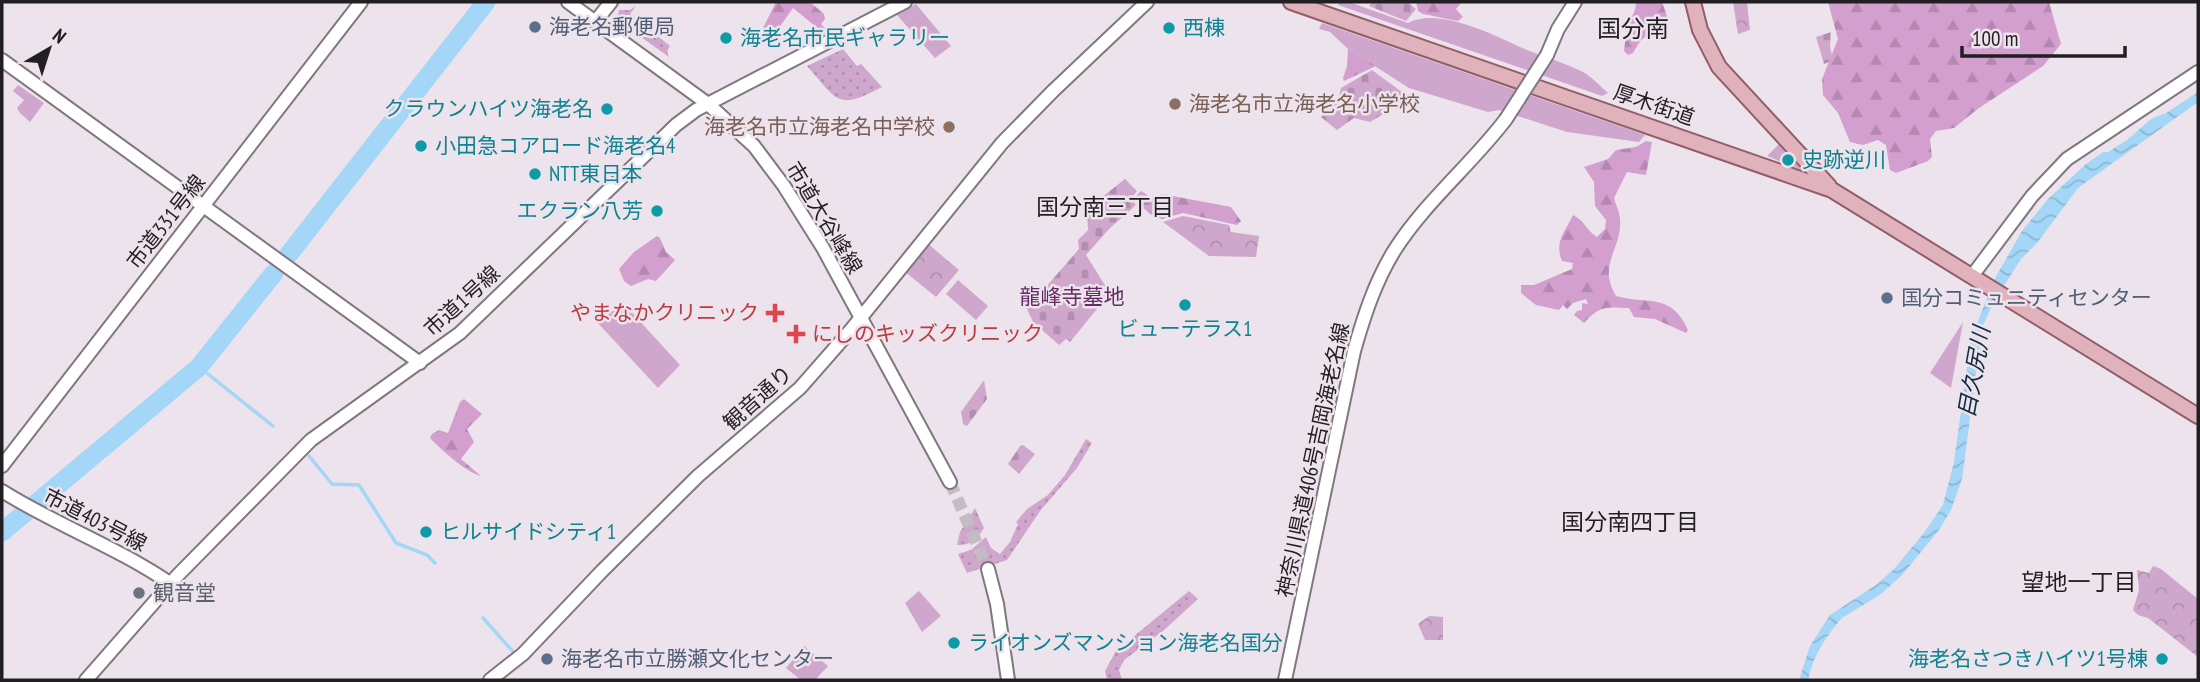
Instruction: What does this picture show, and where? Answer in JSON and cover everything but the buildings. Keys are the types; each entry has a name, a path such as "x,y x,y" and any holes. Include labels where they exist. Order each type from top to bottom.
{"main road":[{"name":"厚木街道","path":"1290,2 1832,190 2198,416"},
{"path":"1693,2 1700,30 1719,67 1832,190"}],"street":[{"name":"市道331号線","path":"2,466 361,2"},
{"name":"市道大谷峰線","path":"568,2 708,104 746,137 780,179 823,248 950,482"},
{"path":"596,22 611,2"},
{"name":"市道1号線","path":"86,680 171,583 311,440 460,333 676,125 708,104 905,2"},
{"name":"観音通り","path":"490,680 523,654 698,476 800,388 1002,143 1147,2"},
{"name":"神奈川県道406号吉岡海老名線","path":"1285,680 1354,351 1367,306 1394,252 1411,228 1506,119 1547,55 1558,29 1575,2"},
{"path":"2,60 420,363"},
{"path":"1972,276 2032,196 2067,159 2198,72"},
{"name":"市道403号線","path":"2,491 171,583"},
{"path":"988,569 998,604 1008,680"}],"green space":[{"path":"776,2 810,2 824,14 825,19 821,24 829,33 826,35 793,8 771,39 761,32"},
{"path":"1340,2 1349,2 1408,23 1436,18 1468,25 1583,72 1608,93 1602,96 1338,5"},
{"path":"1373,2 1408,2 1416,9 1406,21 1369,6"},
{"path":"1416,2 1462,2 1456,9 1463,17 1458,21 1423,14 1418,11"},
{"path":"1636,2 1662,2 1668,19 1640,41 1633,53 1628,55 1624,51 1626,37"},
{"path":"1733,2 1747,2 1750,30 1738,34"},
{"path":"1828,2 2049,2 2061,44 2043,66 1979,108 1954,128 1936,131 1930,139 1932,157 1928,161 1896,173 1890,170 1886,145 1878,140 1863,145 1850,142 1838,113 1823,95 1822,79 1838,39"},
{"path":"916,4 951,46 935,58 897,15"},
{"path":"636,6 630,14 670,46 667,51 669,57 617,22 619,10 630,10"},
{"path":"1322,23 1645,135 1639,142 1567,132 1499,110 1488,112 1409,88 1348,49 1330,32 1319,29"},
{"path":"1831,32 1832,55 1829,62 1824,64 1816,37"},
{"path":"843,49 857,66 861,64 882,87 856,99 839,99 832,94 807,66"},
{"path":"1348,49 1376,66 1344,81"},
{"path":"1372,70 1406,95 1395,107 1370,122 1354,118 1337,130 1321,117 1338,101 1341,88"},
{"path":"18,85 44,103 30,122 17,108 24,100 13,91"},
{"path":"1646,141 1652,142 1646,175 1627,172 1614,198 1620,217 1620,231 1609,266 1611,285 1616,296 1658,302 1674,310 1688,330 1686,333 1655,319 1634,317 1629,308 1604,308 1584,323 1574,315 1582,310 1582,303 1588,304 1586,299 1573,303 1567,309 1563,305 1559,310 1536,305 1521,293 1521,285 1534,285 1572,269 1573,263 1562,261 1559,248 1573,215 1597,237 1605,229 1606,220 1595,206 1594,182 1584,167 1608,159 1616,150 1636,147"},
{"path":"1779,144 1802,170 1767,156"},
{"name":"龍峰寺墓地","path":"1125,179 1137,191 1131,198 1136,205 1109,229 1086,255 1110,293 1070,342 1066,339 1059,345 1033,322 1025,305 1045,288 1079,249 1078,240 1088,230 1087,209"},
{"path":"1141,191 1152,198 1162,194 1231,207 1241,221 1237,225 1183,213 1162,219 1150,214 1133,199"},
{"path":"1183,216 1229,225 1231,232 1259,236 1256,257 1209,256 1163,222"},
{"path":"657,236 666,252 675,260 656,281 648,279 631,286 624,281 619,269 634,252"},
{"path":"927,243 959,270 936,297 904,271"},
{"path":"958,280 988,306 976,320 946,294"},
{"path":"624,304 680,365 658,388 596,321"},
{"path":"1963,322 1951,388 1930,373"},
{"path":"984,380 987,399 967,426 963,424 961,412"},
{"path":"464,399 482,414 467,429 474,442 461,459 481,476 461,465 430,438 439,430 448,433 460,402"},
{"path":"1086,439 1092,443 1077,468 1040,511 1007,560 967,573 958,554 971,550 986,537 991,548 1000,554 1010,542 1018,524 1016,522 1027,509 1048,495 1065,475"},
{"path":"1023,445 1035,454 1019,474 1008,464"},
{"path":"975,508 984,528 973,541 957,545 960,532"},
{"path":"2153,566 2161,569 2198,599 2198,657 2148,618 2133,610 2139,590 2137,570 2149,573"},
{"path":"919,591 941,616 922,632 905,603"},
{"path":"1189,591 1198,599 1163,631 1124,660 1119,670 1122,680 1107,680 1105,671 1116,651"},
{"path":"1429,616 1443,617 1443,640 1425,640 1418,624"},
{"path":"804,646 828,666 815,680 801,680 786,668"}],"water":[{"name":"目久尻川","path":"2198,92 2198,102 2078,188 2037,243 2021,259 1993,303 1982,328 1962,479 1951,510 1939,530 1902,575 1881,594 1842,618 1821,647 1808,680 1799,680 1810,646 1830,615 1876,585 1894,569 1943,505 1954,462 1971,339 1994,280 2022,231 2048,199 2086,164 2127,140 2151,119 2166,113"}],"waterway":[{"path":"289,254 486,2"},
{"path":"2,532 199,367 274,273"},
{"path":"208,374 273,426"},
{"path":"309,456 332,484 359,485 396,543 427,555 435,563"},
{"path":"483,618 516,655"}],"tunnel":[{"path":"950,482 988,569"}],"place":[{"name":"海老名郵便局","path":"535,27"},
{"name":"西棟","path":"1169,28"},
{"name":"海老名市民ギャラリー","path":"726,38"},
{"name":"海老名市立海老名小学校","path":"1175,104"},
{"name":"クラウンハイツ海老名","path":"607,109"},
{"name":"海老名市立海老名中学校","path":"949,127"},
{"name":"小田急コアロード海老名4","path":"421,146"},
{"name":"史跡逆川","path":"1788,160"},
{"name":"NTT東日本","path":"535,174"},
{"name":"エクラン八芳","path":"657,211"},
{"name":"国分コミュニティセンター","path":"1887,298"},
{"name":"ビューテラス1","path":"1185,305"},
{"name":"やまなかクリニック","path":"775,313"},
{"name":"にしのキッズクリニック","path":"796,334"},
{"name":"ヒルサイドシティ1","path":"426,532"},
{"name":"観音堂","path":"139,593"},
{"name":"ライオンズマンション海老名国分","path":"954,643"},
{"name":"海老名市立勝瀬文化センター","path":"547,659"},
{"name":"海老名さつきハイツ1号棟","path":"2162,659"}],"district":[{"name":"国分南","path":"1633,29"},
{"name":"国分南三丁目","path":"1105,207"},
{"name":"国分南四丁目","path":"1630,522"},
{"name":"望地一丁目","path":"2079,582"}]}
